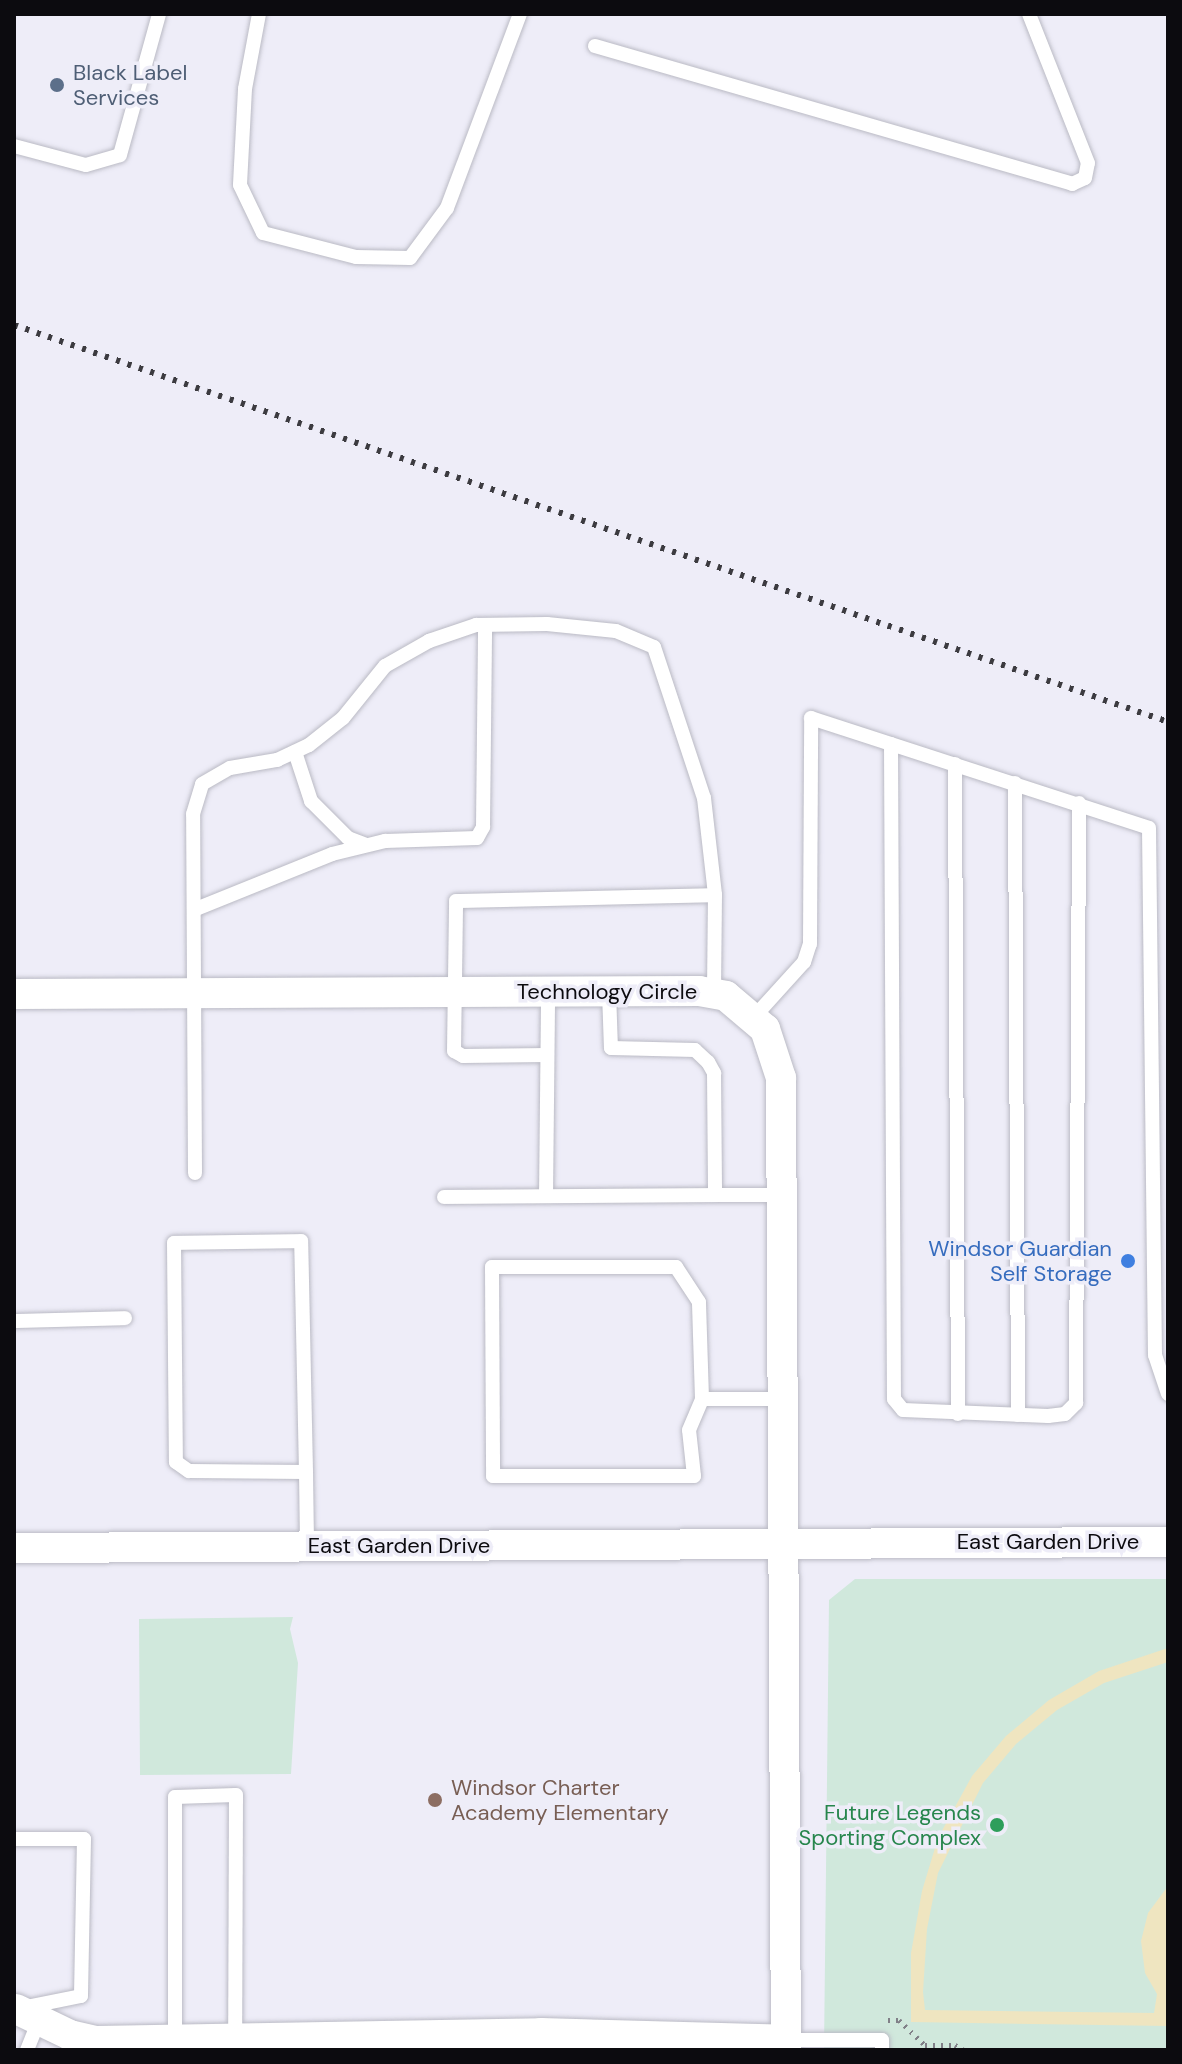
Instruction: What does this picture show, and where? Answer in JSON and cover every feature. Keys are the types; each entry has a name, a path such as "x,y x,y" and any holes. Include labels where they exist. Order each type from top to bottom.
{"street":[{"name":"Technology Circle","path":"14,994 714,993 755,1016"},
{"path":"21,2009 84,2040 786,2045 784,1399 778,1057 755,1016"},
{"name":"East Garden Drive","path":"14,1548 1168,1542"}],"lane":[{"path":"14,146 86,165 120,155 159,14"},
{"path":"259,14 245,89 240,185 263,233 356,257 410,258 447,208 520,14"},
{"path":"595,46 1072,184 1085,178 1088,163 1029,14"},
{"path":"196,909 259,880 368,845 477,838 483,827 485,625"},
{"path":"195,1173 198,993 193,814 202,784 230,768 277,760 295,752 343,718 385,666 429,641 485,625 616,631 654,647 704,798 715,895 714,993"},
{"path":"755,1016 796,973 810,944 811,718 1168,834"},
{"path":"891,744 894,1399 903,1410 958,1414 1065,1414 1076,1403 1080,1382 1079,803"},
{"path":"295,752 311,801 348,838 368,845"},
{"path":"955,764 958,1414"},
{"path":"1015,783 1018,1415"},
{"path":"1149,828 1161,996 1162,1370 1168,1394"},
{"path":"547,1055 456,1054 456,901 715,895"},
{"path":"546,1196 548,992"},
{"path":"609,992 611,1048 695,1050 714,1073 715,1195"},
{"path":"444,1197 782,1195"},
{"path":"306,1472 189,1471 176,1462 174,1243 301,1241 306,1472 307,1546"},
{"path":"492,1267 676,1267 699,1302 702,1399 689,1430 694,1476 493,1476 492,1267"},
{"path":"14,1321 125,1318"},
{"path":"702,1399 784,1399"},
{"path":"175,2040 175,1797 236,1795 238,2042"},
{"path":"14,1839 84,1839 81,1996 21,2009 27,2050"},
{"path":"786,2045 882,2040 882,2050"}],"green space":[{"name":"Future Legends Sporting Complex","path":"855,1579 1168,1579 1168,2050 824,2050 829,1600"},
{"path":"293,1617 290,1629 298,1663 291,1774 140,1775 139,1619"}],"sand":[{"path":"1168,1648 1168,1662 1104,1683 1057,1710 1016,1744 983,1783 938,1873 927,1929 923,1992 925,2010 1154,2013 1157,1994 1145,1973 1141,1941 1148,1913 1168,1886 1168,2026 911,2022 911,1953 922,1891 938,1838 972,1776 1006,1736 1049,1700 1099,1671"}],"railway":[{"path":"14,325 1168,722"}],"place":[{"name":"Black Label Services","path":"57,85"},
{"name":"Windsor Guardian Self Storage","path":"1128,1261"},
{"name":"Windsor Charter Academy Elementary","path":"435,1800"},
{"name":"Future Legends Sporting Complex","path":"997,1825"}]}
